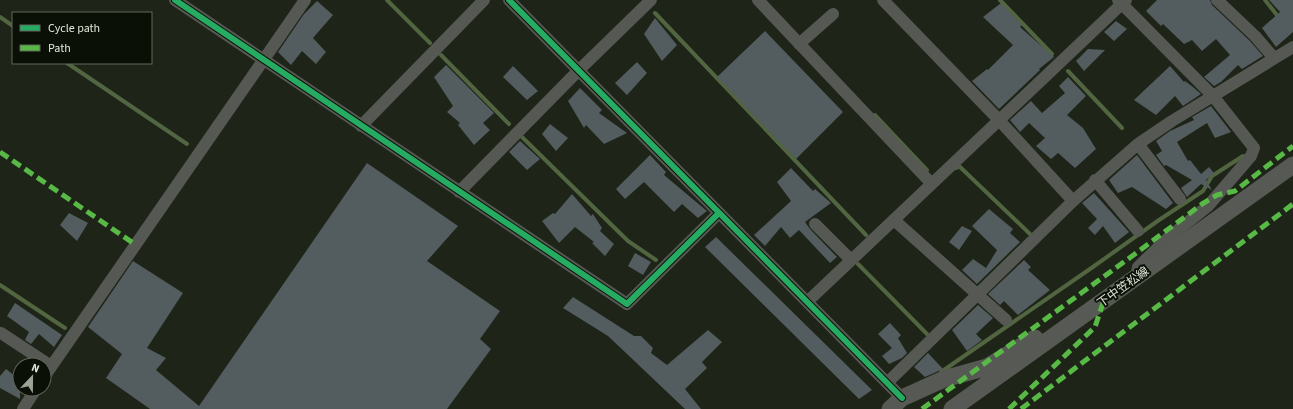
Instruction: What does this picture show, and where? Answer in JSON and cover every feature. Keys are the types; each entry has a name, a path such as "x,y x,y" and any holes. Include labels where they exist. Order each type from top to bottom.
{"main road":[{"name":"下中笠松線","path":"952,409 1293,165"},
{"path":"896,404 944,379 987,367 1046,332 1064,330"}],"street":[{"path":"174,0 627,304 719,213"},
{"path":"52,365 305,0"},
{"path":"360,126 484,0"},
{"path":"509,0 887,383 896,404"},
{"path":"459,192 578,71 652,0"},
{"path":"758,0 931,183"},
{"path":"883,0 999,120 1073,201"},
{"path":"1217,0 1255,36 1274,58"},
{"path":"807,302 1122,1 1214,96 1254,148 1251,156 1208,206 1168,238 1138,268 1136,277"},
{"path":"800,44 833,14"},
{"path":"887,383 1095,180 1138,144 1293,47"},
{"path":"1138,144 1180,199"},
{"path":"1095,180 1138,231"},
{"path":"894,220 1006,320"},
{"path":"815,224 851,260"},
{"path":"1,333 37,357"},
{"path":"23,409 31,397"}],"building":[{"path":"1157,0 1210,0 1212,5 1250,41 1263,56 1242,69 1238,65 1221,82 1214,86 1204,77 1230,55 1216,39 1202,51 1192,40 1184,44 1163,24 1161,26 1146,11"},
{"path":"1269,0 1293,0 1293,32 1276,47 1262,28 1280,12"},
{"path":"317,1 333,15 313,38 326,52 316,64 302,51 291,65 278,52 304,14"},
{"path":"1001,3 1022,25 1020,27 1054,57 1039,69 1040,70 999,109 972,81 987,69 988,70 1013,45 983,17"},
{"path":"655,18 677,45 662,61 644,34"},
{"path":"1116,21 1127,29 1114,41 1104,32"},
{"path":"765,31 843,112 796,159 717,77"},
{"path":"1088,49 1105,50 1084,71 1076,61"},
{"path":"637,62 647,73 627,95 615,83"},
{"path":"446,65 494,113 483,123 490,130 474,145 458,125 460,123 447,112 453,106 434,77"},
{"path":"513,66 538,91 527,100 503,77"},
{"path":"1170,66 1184,82 1185,81 1201,94 1183,106 1175,96 1156,115 1134,100"},
{"path":"1068,77 1086,96 1067,115 1083,128 1096,149 1075,168 1058,153 1051,159 1036,146 1045,138 1029,123 1020,132 1010,120 1031,101 1042,113 1065,93 1059,86"},
{"path":"580,88 602,110 599,113 627,133 604,144 586,125 584,128 568,101"},
{"path":"1211,106 1231,132 1215,138 1207,123 1177,142 1188,161 1190,160 1201,174 1209,167 1214,173 1206,180 1212,190 1201,184 1187,197 1181,188 1192,180 1166,165 1164,166 1156,155 1162,151 1156,141 1170,131 1194,120 1192,117"},
{"path":"550,124 568,138 556,151 542,134"},
{"path":"520,141 540,159 527,170 509,152"},
{"path":"650,155 666,172 664,175 707,211 698,218 682,204 674,212 644,182 625,199 616,189"},
{"path":"1137,155 1173,203 1166,209 1132,187 1118,193 1109,180"},
{"path":"367,163 458,226 427,261 500,311 480,339 491,349 447,409 150,409 106,378 122,354 88,327 133,261 183,293 147,348 166,358 156,370 199,406"},
{"path":"791,168 813,191 815,189 831,203 805,222 837,257 830,263 799,230 790,238 781,227 765,246 754,235 791,201 777,182"},
{"path":"1094,193 1129,232 1115,243 1103,226 1095,235 1088,228 1097,219 1082,203"},
{"path":"572,194 591,216 593,214 602,228 600,231 614,244 605,256 592,243 594,242 575,227 559,243 542,221 553,213 555,214"},
{"path":"989,209 1013,229 1010,233 1020,242 977,284 962,270 973,259 986,268 997,250 972,226"},
{"path":"69,213 88,223 77,241 60,225"},
{"path":"962,226 972,231 959,250 949,242"},
{"path":"716,237 872,390 859,399 705,247"},
{"path":"635,253 651,262 643,275 628,266"},
{"path":"1024,260 1031,267 1028,270 1050,290 1018,315 1004,301 1000,305 988,294"},
{"path":"573,297 634,336 641,336 653,348 651,353 667,365 708,330 722,342 702,362 707,368 685,389 701,409 685,409 608,336 563,308"},
{"path":"15,303 62,335 54,347 39,334 31,344 25,340 29,332 7,316"},
{"path":"978,305 993,318 976,334 982,340 967,351 952,330"},
{"path":"890,323 901,335 898,338 907,353 902,358 889,364 882,356 892,348 878,334"},
{"path":"928,353 943,369 925,377 914,367"},
{"path":"6,369 12,374 12,395 0,388 0,376"}],"waterway":[{"path":"387,0 430,43"},
{"path":"1000,0 1052,54"},
{"path":"1265,0 1280,19"},
{"path":"655,13 866,235"},
{"path":"0,17 12,25"},
{"path":"441,55 509,124"},
{"path":"68,64 187,144"},
{"path":"1068,71 1122,128"},
{"path":"875,115 927,170"},
{"path":"522,137 628,241 656,260"},
{"path":"941,372 1203,191 1212,176 1243,156"},
{"path":"956,168 959,166 1030,234"},
{"path":"858,264 927,334"},
{"path":"0,285 65,328"}],"marked path":[{"path":"922,409 1202,204 1217,195 1235,191 1293,146"},
{"path":"0,152 136,245"},
{"path":"1021,409 1293,204"},
{"path":"1009,409 1095,327 1104,300"}],"cycle path":[{"path":"175,0 627,304 719,213"},
{"path":"509,0 902,398"}]}
